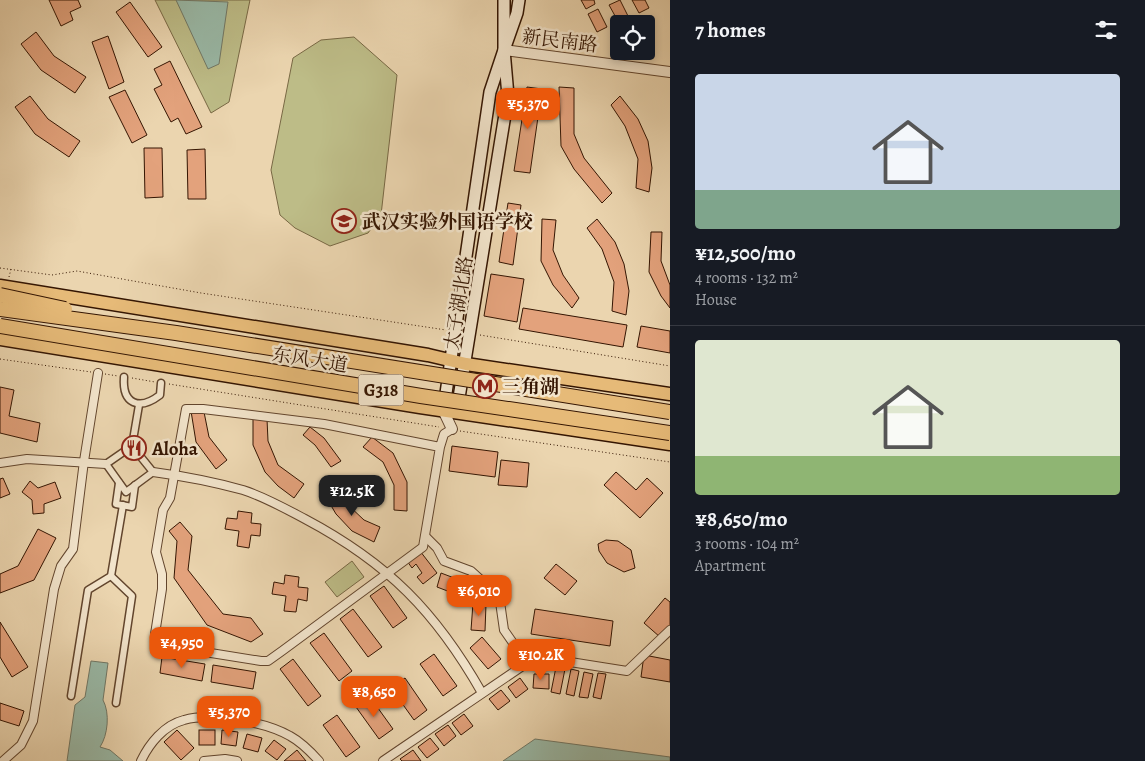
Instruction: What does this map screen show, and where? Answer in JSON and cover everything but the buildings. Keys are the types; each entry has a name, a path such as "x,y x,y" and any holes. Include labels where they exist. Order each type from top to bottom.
{"highway":[{"path":"0,295 176,334"},
{"name":"G318","path":"0,309 176,334"},
{"name":"G318","path":"0,326 94,340"},
{"path":"0,330 94,340"},
{"name":"东风大道","path":"176,334 670,412"},
{"name":"东风大道","path":"94,340 156,353 421,396 670,433"}],"main road":[{"name":"太子湖北路","path":"457,412 508,96 504,50 504,0"},
{"name":"太子湖北路","path":"443,410 490,92 517,14 519,0"},
{"path":"0,286 428,355 466,364 670,394"},
{"path":"0,340 670,444"}],"street":[{"name":"新民南路","path":"504,50 670,72"},
{"path":"3,761 21,745 33,721 54,589 60,566 73,549 98,373"},
{"path":"124,377 123,390 128,399 139,405 150,403 160,395 161,383"},
{"path":"0,463 27,459 84,461 106,464 132,446 139,405"},
{"path":"440,448 324,424 192,408 186,409 183,414 170,498 163,510 156,552 162,574 162,589 155,634 156,641 161,645 268,661 423,547 440,448 444,434 452,429 443,410"},
{"path":"132,446 153,472 244,491 281,506 336,536 388,572 423,608 451,642 482,693"},
{"path":"106,464 126,492 153,472"},
{"path":"119,483 116,504 132,507 135,485"},
{"path":"71,696 88,590 111,576 123,505"},
{"path":"426,538 437,548 444,561 471,571 491,589 500,602 504,630 527,663"},
{"path":"111,576 132,596 116,704"},
{"path":"383,761 527,663 545,658 627,671 670,630"},
{"path":"141,761 148,746 164,730 184,720 208,718 252,722 289,735 307,748 318,761"},
{"path":"204,761 225,759 237,761"}],"path":[{"path":"0,268 52,275 77,271 201,293 456,332"},
{"path":"471,334 670,366"},
{"path":"0,359 670,462"}],"shaded area":[{"path":"155,0 250,0 229,102 211,113"},
{"path":"176,0 228,2 219,64 208,69"},
{"path":"354,37 397,75 381,215 368,233 330,246 295,228 280,215 271,170 293,58 321,40"},
{"path":"352,561 364,577 337,597 325,582"},
{"path":"91,661 108,663 103,700 107,711 107,724 105,736 100,747 110,750 123,761 67,761 75,705 85,697"},
{"path":"535,739 670,757 670,761 503,761"}],"place":[{"name":"武汉实验外国语学校","path":"344,221"},
{"name":"三角湖","path":"485,386"},
{"name":"Aloha","path":"134,448"}]}
